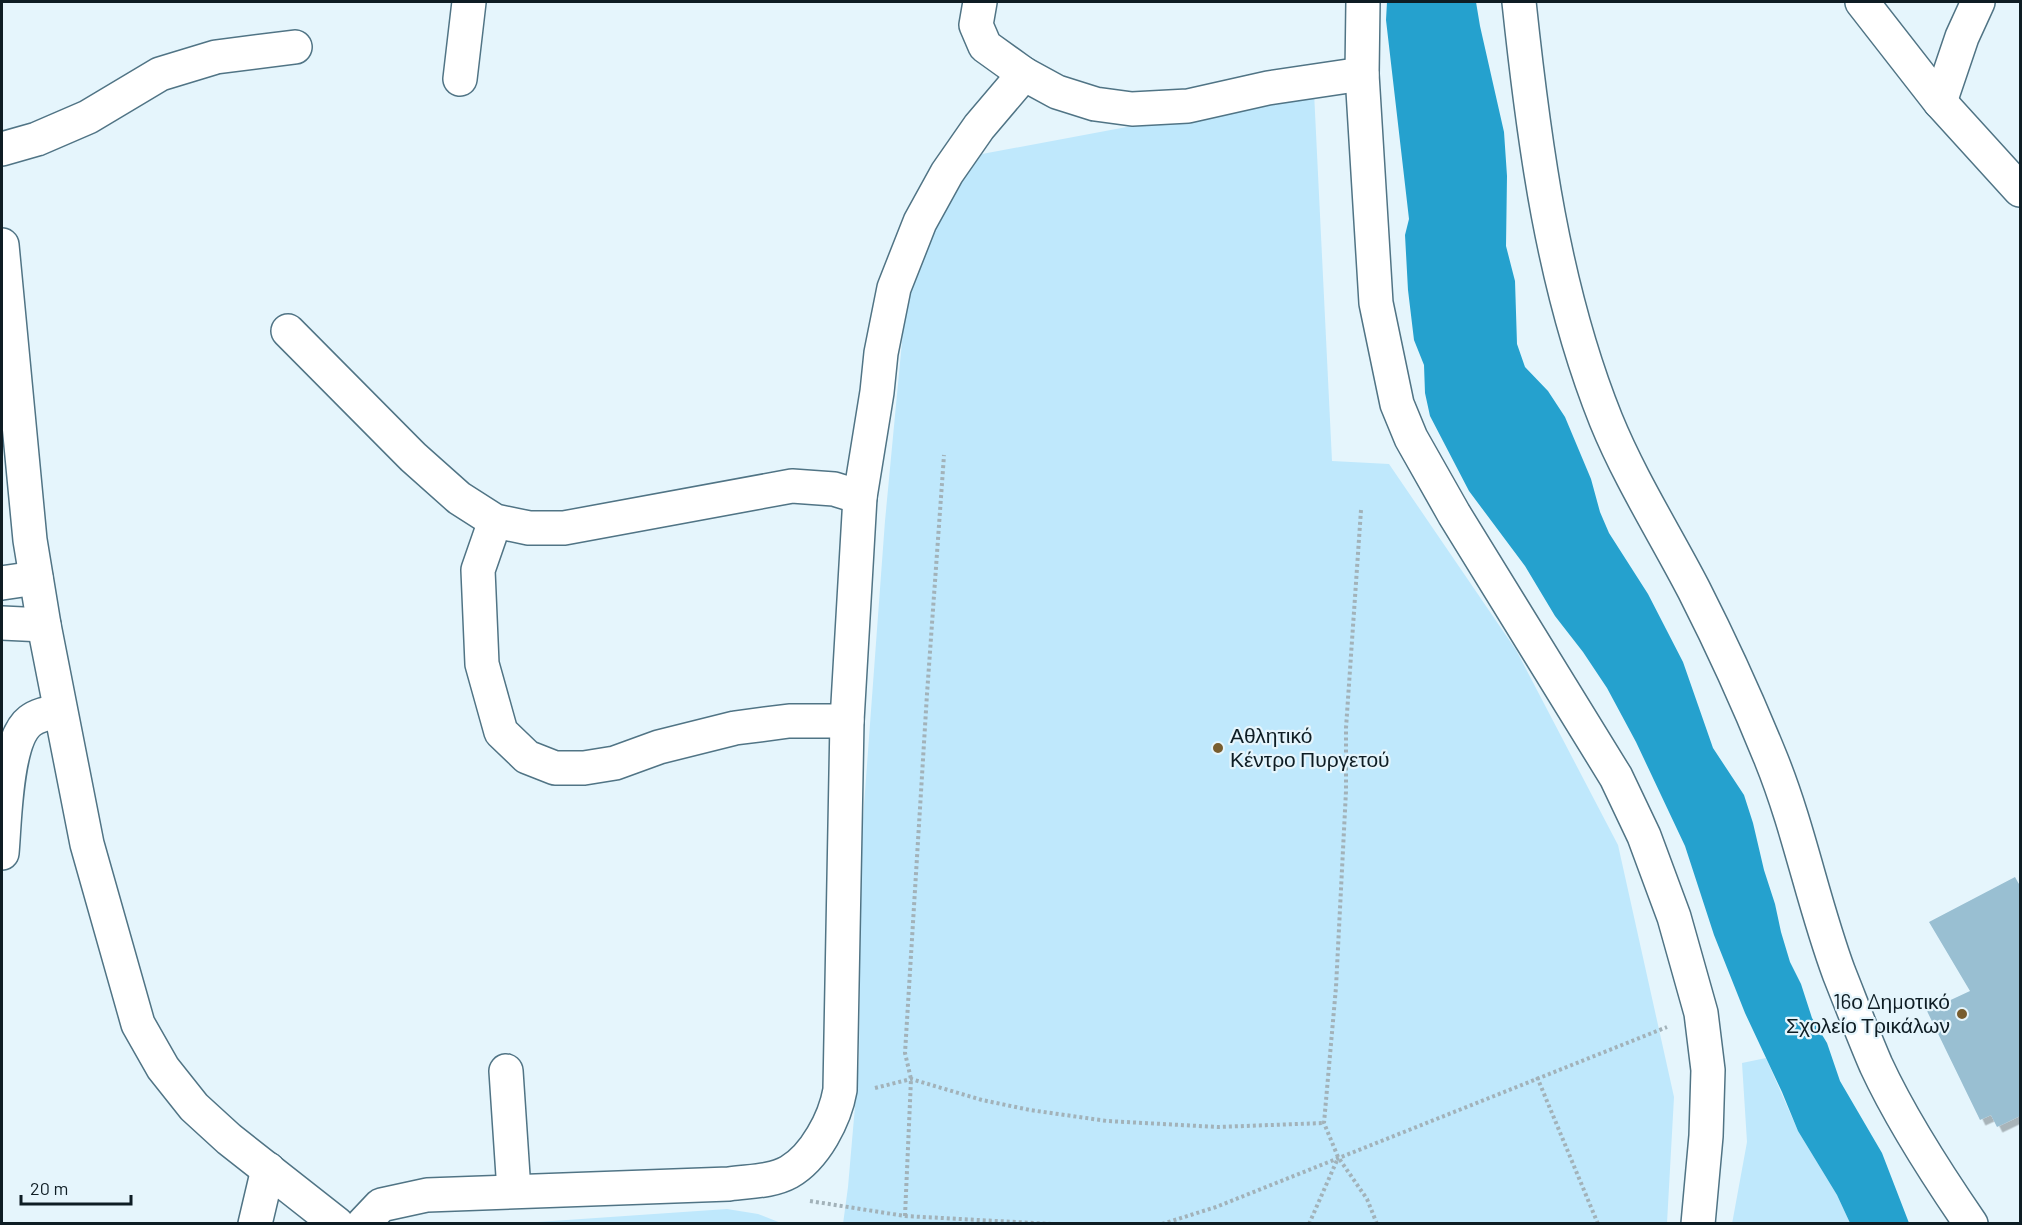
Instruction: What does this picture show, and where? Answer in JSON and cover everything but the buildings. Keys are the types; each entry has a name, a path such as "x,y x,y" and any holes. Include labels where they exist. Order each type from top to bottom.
{"street":[{"path":"459,79 469,2"},
{"path":"980,2 976,25 985,46 1024,74 1057,92 1095,105 1132,109 1188,106 1268,88 1362,74"},
{"path":"1363,2 1362,74 1376,303 1398,404 1412,438 1454,514 1616,777 1644,836 1674,917 1701,1013 1708,1070 1706,1136 1698,1224"},
{"path":"1519,2 1534,125 1555,252 1577,339 1607,422 1640,490 1695,592 1764,742 1786,800 1809,882 1839,971 1877,1067 1913,1133 1971,1224"},
{"path":"1862,2 1940,102 2020,190"},
{"path":"1940,102 1962,37 1978,2"},
{"path":"2,149 37,140 88,117 159,74 216,57 295,47"},
{"path":"363,1224 381,1205 426,1196 729,1184 771,1178 788,1172 803,1160 831,1122 838,1105 840,1078 847,722 860,497 881,353 894,288 920,222 947,173 980,127 1024,74"},
{"path":"2,245 30,540 44,625 87,844 138,1024 163,1068 194,1107 229,1139 337,1224"},
{"path":"288,332 413,457 459,498 495,521 529,528 564,528 792,486 834,489 860,497"},
{"path":"495,521 478,570 482,664 501,732 527,757 555,768 584,768 615,763 659,747 735,728 789,721 847,722"},
{"path":"2,584 36,578"},
{"path":"2,623 44,625"},
{"path":"2,854 10,766 15,743 21,730 29,721 38,716 60,711"},
{"path":"507,1071 514,1191"},
{"path":"255,1224 268,1169"}],"path":[{"path":"944,455 905,1053 911,1079 905,1216 1052,1224"},
{"path":"1361,510 1346,728 1346,791 1336,975 1324,1123 1338,1157 1367,1199 1377,1224"},
{"path":"1161,1224 1216,1207 1701,1013"},
{"path":"1537,1077 1598,1224"},
{"path":"838,1105 860,1093 911,1079 1011,1106 1107,1121 1218,1127 1324,1123"},
{"path":"1309,1224 1338,1157"}],"shaded area":[{"name":"Αθλητικό Κέντρο Πυργετού","path":"1314,92 1332,461 1389,464 1516,650 1618,845 1674,1097 1667,1223 843,1224 859,1060 861,846 885,521 903,331 921,236 982,154"},
{"path":"1766,1058 1798,1131 1837,1195 1850,1223 1732,1224 1747,1142 1742,1063"},
{"path":"727,1209 758,1214 781,1223 523,1223"}],"water":[{"path":"1387,2 1476,2 1504,132 1507,176 1506,246 1515,281 1517,344 1525,367 1548,391 1565,417 1591,479 1600,512 1609,533 1648,594 1683,662 1713,748 1744,795 1790,962 1801,984 1812,1018 1827,1043 1840,1081 1882,1153 1909,1223 1850,1223 1837,1195 1798,1131 1745,1013 1714,935 1685,846 1636,742 1607,688 1555,616 1525,566 1469,491 1430,416 1425,393 1424,365 1414,340 1408,290 1405,235 1409,219 1386,20"}],"place":[{"name":"Αθλητικό Κέντρο Πυργετού","path":"1218,748"},
{"name":"16ο Δημοτικό Σχολείο Τρικάλων","path":"1962,1014"}]}
